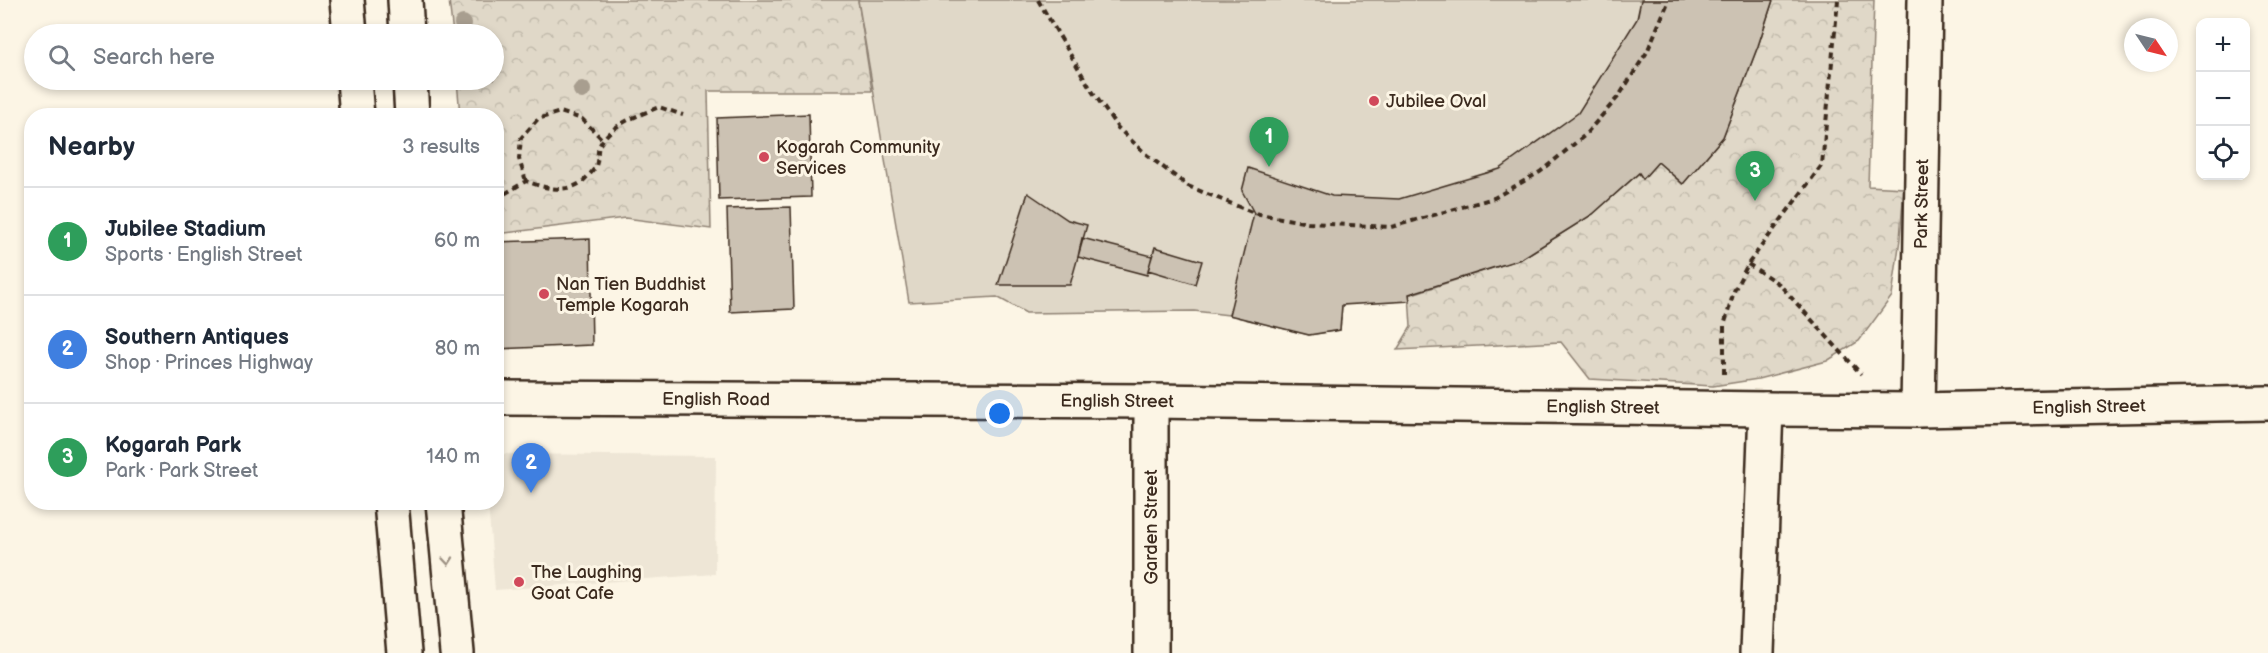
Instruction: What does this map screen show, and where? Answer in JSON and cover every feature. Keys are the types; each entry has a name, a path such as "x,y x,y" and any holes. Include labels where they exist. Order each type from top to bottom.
{"main road":[{"path":"347,0 349,24"},
{"path":"405,0 406,24"},
{"name":"Park Street","path":"1906,410 1925,0"},
{"path":"355,90 356,108"},
{"path":"411,90 412,108"},
{"name":"English Road","path":"504,398 937,400"},
{"name":"English Street","path":"937,400 1766,410 1906,410 2268,403"},
{"name":"Garden Street","path":"1151,401 1151,653"},
{"path":"1757,653 1766,410"},
{"path":"392,510 404,653"},
{"path":"444,510 456,653"}],"path":[{"path":"1038,0 1092,91 1118,128 1147,155 1188,186 1254,213 1308,223 1390,227 1494,198 1540,172 1584,136 1619,96 1647,52 1669,0"},
{"path":"1724,409 1724,326 1734,291 1749,264 1822,165 1838,0"},
{"path":"603,140 582,119 560,112 538,118 521,138 519,159 526,181 544,189 563,190 581,184 596,168 597,147 603,140 608,133 639,115 659,107 683,115"},
{"path":"504,193 526,181"},
{"path":"1749,264 1779,284 1906,410"}],"shaded area":[{"path":"504,454 716,456 715,574 495,590 489,510 504,510"}],"green space":[{"path":"449,0 858,0 872,91 708,91 711,229 625,218 504,233 504,108 459,108 458,90 504,90 504,24 452,24"},
{"path":"858,0 1773,0 1723,137 1683,184 1658,162 1643,179 1639,173 1593,214 1521,259 1409,295 1342,305 1340,330 1309,335 1229,315 1194,311 1026,313 997,297 909,302"},
{"path":"1773,0 1874,0 1868,186 1904,188 1892,296 1859,341 1827,361 1758,379 1713,386 1590,379 1561,342 1397,350 1411,327 1409,294 1521,259 1593,214 1639,173 1643,178 1658,162 1682,184 1758,46"}],"building":[{"path":"1641,0 1773,0 1723,137 1683,184 1658,162 1643,179 1639,173 1593,214 1521,259 1409,294 1410,301 1342,305 1340,330 1309,335 1229,315 1254,213 1242,191 1248,168 1332,196 1399,199 1500,169 1578,113 1637,19"},
{"name":"Kogarah Community Services","path":"809,114 811,197 719,200 717,118"},
{"path":"1028,193 1068,220 1087,225 1070,285 998,285"},
{"name":"Kogarah Community Services","path":"791,207 794,309 730,312 727,209"},
{"path":"1082,238 1152,256 1147,275 1078,257"},
{"name":"Nan Tien Buddhist Temple Kogarah","path":"590,239 592,345 504,349 504,242"},
{"path":"1155,247 1202,261 1195,284 1148,270"}],"place":[{"name":"Jubilee Oval","path":"1374,101"},
{"name":"Kogarah Community Services","path":"764,157"},
{"name":"Jubilee Stadium","path":"1269,167"},
{"name":"Kogarah Park","path":"1755,201"},
{"name":"Nan Tien Buddhist Temple Kogarah","path":"544,294"},
{"name":"Southern Antiques","path":"531,493"},
{"name":"The Laughing Goat Cafe","path":"519,582"}]}
